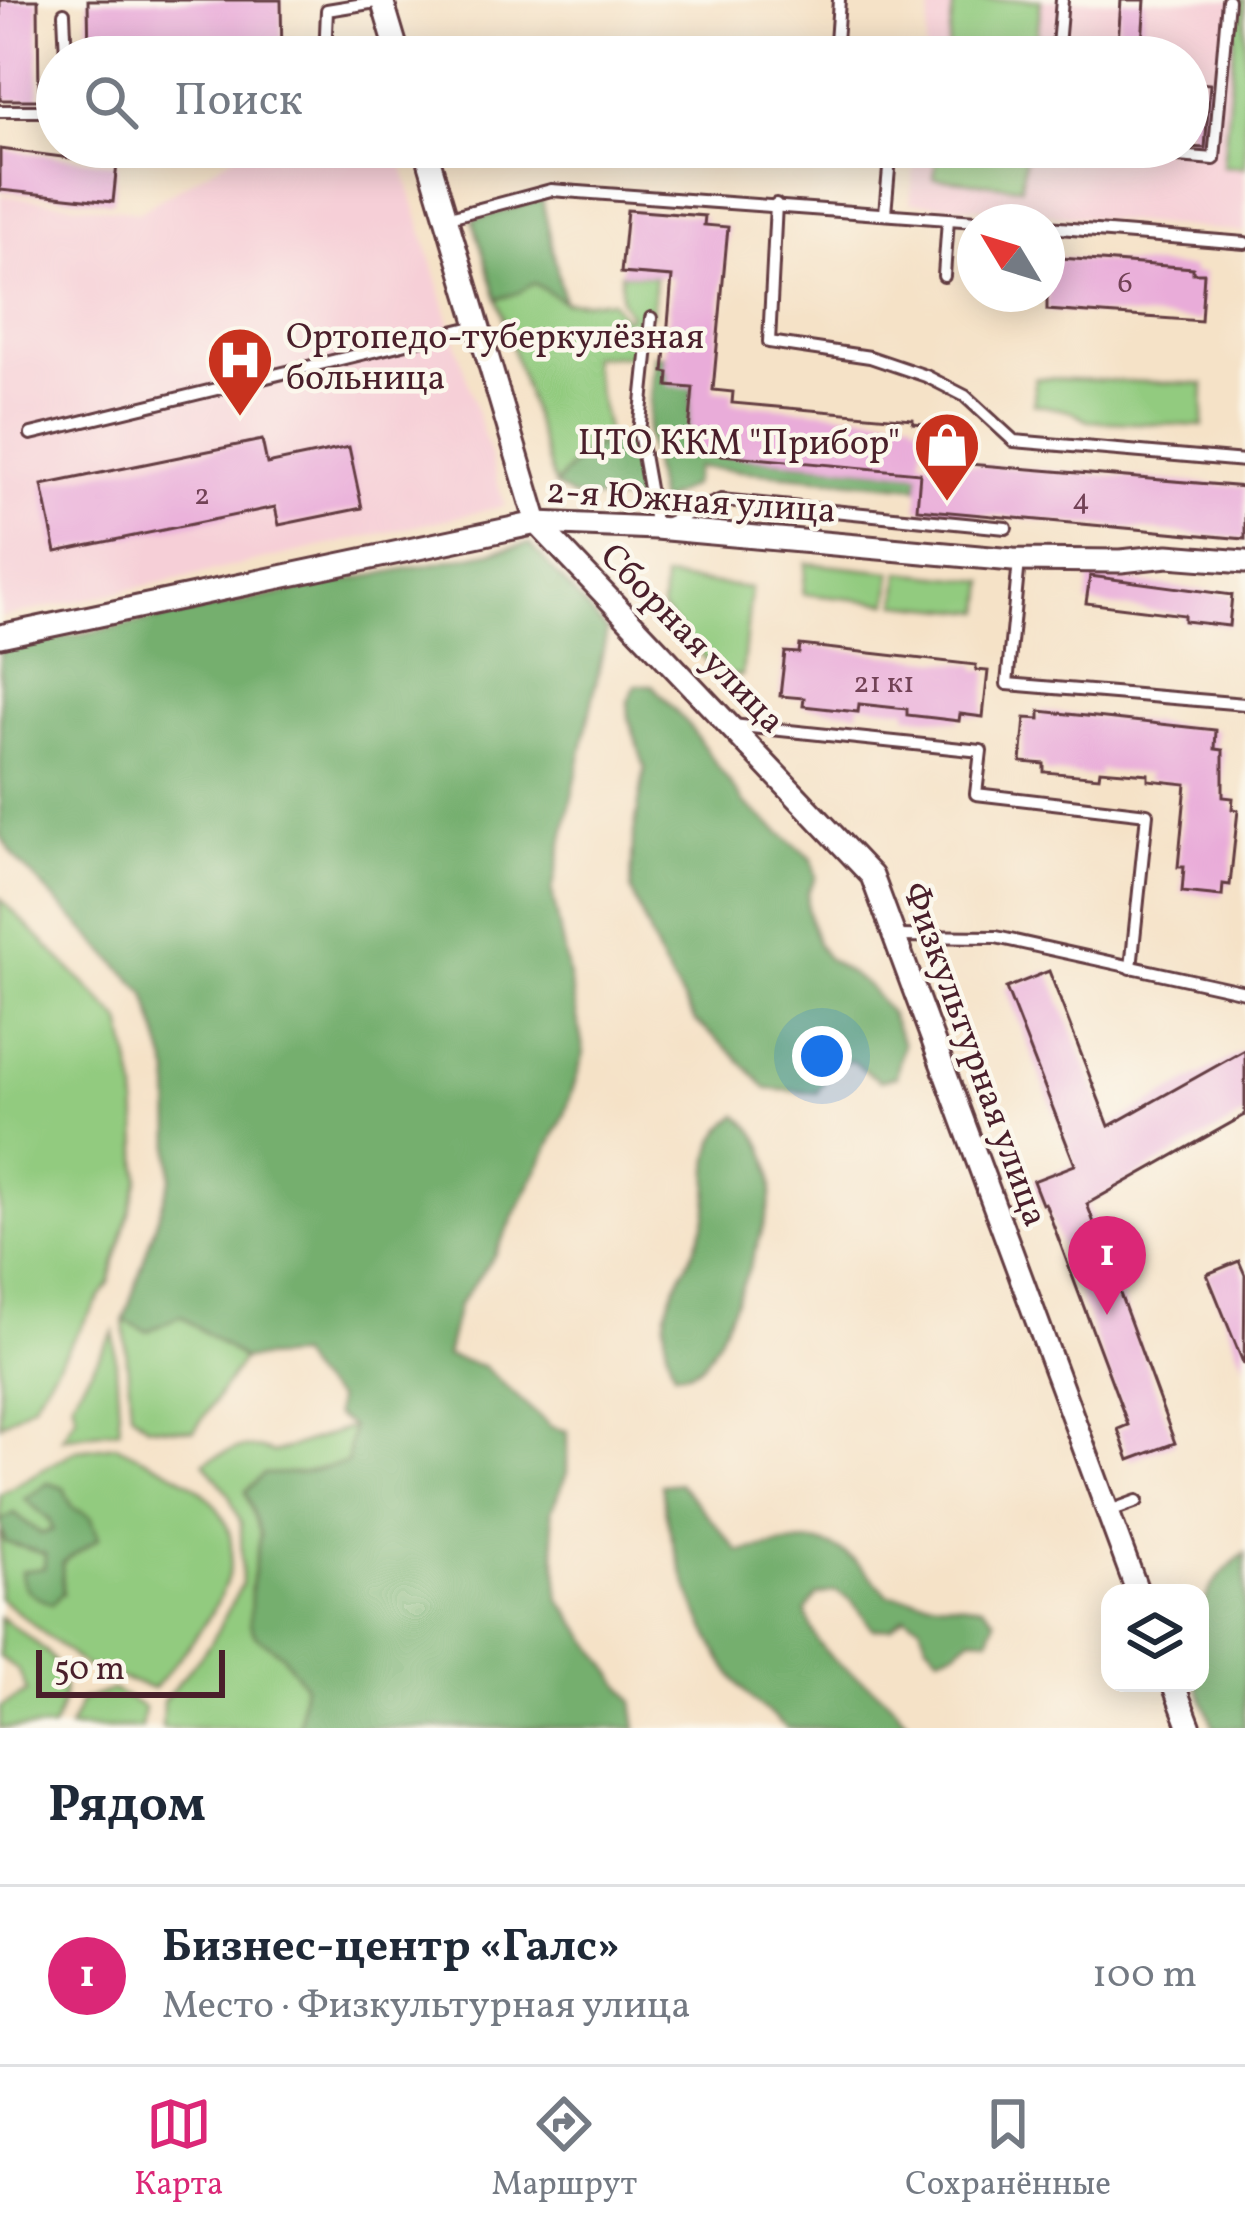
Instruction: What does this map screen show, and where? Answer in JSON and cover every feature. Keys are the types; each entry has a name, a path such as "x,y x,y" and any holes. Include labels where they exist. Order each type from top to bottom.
{"street":[{"path":"382,1 393,36"},
{"name":"Сборная улица","path":"431,168 537,523 872,876"},
{"name":"2-я Южная улица","path":"0,636 537,523 656,528 1019,560 1121,561 1168,556 1245,562"},
{"name":"Физкультурная улица","path":"872,876 1135,1584"},
{"path":"1176,1692 1190,1728"}],"lane":[{"path":"836,36 839,0"},
{"path":"1059,36 1062,0"},
{"path":"1209,158 1214,159 1228,0"},
{"path":"326,36 327,10 382,1"},
{"path":"64,13 65,36"},
{"path":"0,111 36,111"},
{"path":"885,213 889,168"},
{"path":"446,218 551,190 957,219"},
{"path":"776,204 769,342 870,357 926,376 964,397 1014,441 1245,461"},
{"path":"944,275 948,218"},
{"path":"1065,228 1245,243"},
{"path":"651,318 639,432 656,528 721,500 1006,528"},
{"path":"31,434 479,326"},
{"path":"1019,560 1007,684 1245,704"},
{"path":"727,725 981,751 976,794 1147,814 1131,968"},
{"path":"894,936 996,937 1245,992"},
{"path":"1107,1512 1137,1501"}],"shaded area":[{"path":"931,0 1245,0 1245,232 1065,216 1065,204 957,206 910,202 914,168 1209,168 1209,36 927,36"},
{"name":"Ортопедо-туберкулёзная больница","path":"213,168 403,168 505,506 0,618 0,195 139,212"}],"green space":[{"path":"954,0 1041,0 1037,36 950,36"},
{"path":"1238,0 1245,0 1245,167 1223,166"},
{"path":"935,168 1023,168 1021,187 934,178"},
{"path":"542,199 564,302 534,283 497,299 473,220"},
{"path":"621,273 655,276 652,314 644,314 639,351 633,356 590,356 609,440 585,452 555,486 497,299 534,283 564,302 612,301 624,319 630,315 621,300"},
{"path":"654,355 665,357 664,371 693,388 687,452 920,473 918,487 696,467 692,485 659,503 647,436"},
{"path":"1035,378 1204,384 1203,426 1088,421 1071,411 1034,404"},
{"path":"633,439 645,502 573,497 555,486 588,452"},
{"path":"530,544 607,631 552,891 584,1053 565,1114 533,1179 495,1254 458,1306 446,1356 483,1366 551,1427 567,1431 567,1473 551,1511 560,1600 633,1701 637,1728 298,1728 304,1684 281,1653 255,1635 250,1624 260,1534 246,1491 264,1474 301,1473 347,1463 352,1427 335,1415 336,1399 310,1376 298,1356 243,1359 181,1316 147,1331 124,1320 171,1177 170,1074 146,994 17,860 0,836 0,650"},
{"path":"806,563 892,572 889,603 803,594"},
{"path":"900,572 986,581 983,612 897,604"},
{"path":"664,578 751,588 742,676 717,673 662,609"},
{"path":"636,685 652,685 687,723 744,803 812,859 816,877 808,892 807,909 817,943 826,957 868,986 890,1013 903,1044 896,1076 880,1081 852,1061 835,1063 817,1093 767,1089 695,1021 662,964 631,890 633,838 645,768 629,718 628,701"},
{"path":"0,898 122,1022 136,1090 139,1179 109,1283 32,1404 0,1425"},
{"path":"738,1115 753,1130 767,1157 770,1203 744,1281 709,1355 694,1370 674,1372 667,1348 667,1310 704,1224 711,1152 724,1127"},
{"path":"181,1316 243,1359 194,1431 147,1426 131,1412 124,1320 147,1331"},
{"path":"114,1332 120,1429 62,1438 76,1415 72,1400"},
{"path":"352,1427 347,1463 264,1475 246,1492 260,1534 251,1586 255,1635 281,1653 304,1684 298,1728 162,1728 163,1701 211,1643 242,1584 241,1523 228,1493 204,1462 246,1447 273,1453"},
{"path":"116,1445 190,1483 221,1514 231,1539 222,1593 208,1619 153,1689 85,1666 0,1598 0,1532 5,1542 45,1554 44,1568 63,1592 62,1563 53,1530 41,1534 14,1513 0,1521 0,1494 77,1450"},
{"path":"48,1483 64,1488 72,1507 91,1517 99,1538 62,1563 63,1592 52,1604 30,1593 21,1571 44,1568 45,1554 5,1542 0,1521 14,1513 41,1534 53,1530 50,1520 25,1499"},
{"path":"679,1483 739,1552 807,1542 837,1549 888,1595 983,1606 995,1619 989,1638 971,1637 939,1655 926,1641 920,1624 905,1616 891,1628 873,1629 851,1600 835,1591 817,1595 806,1611 820,1644 915,1728 787,1728 744,1691 702,1622 680,1565 661,1485"},
{"path":"1245,1553 1245,1728 1214,1728 1200,1692 1209,1692 1209,1592"},
{"path":"0,1617 44,1650 61,1675 64,1690 52,1728 0,1728 0,1707 27,1692 19,1671 0,1657"},
{"path":"113,1690 144,1707 141,1728 69,1728 82,1700"}],"building":[{"path":"0,0 38,0 36,100 0,100"},
{"path":"88,0 281,0 282,36 89,36"},
{"path":"1121,0 1145,0 1142,36 1118,36"},
{"path":"0,149 36,154 36,168 117,168 113,202 0,190"},
{"path":"627,210 705,216 704,225 728,227 713,390 733,392 732,403 913,419 913,423 925,424 921,460 1245,487 1245,539 917,509 920,473 687,452 693,388 668,386 669,373 664,372 672,277 621,273"},
{"path":"1065,258 1193,268 1193,273 1204,273 1201,321 1065,311"},
{"path":"262,440 267,464 349,447 362,508 279,525 275,507 56,552 42,485"},
{"path":"1090,576 1232,595 1229,626 1184,621 1184,615 1086,603"},
{"path":"800,645 976,665 976,670 988,671 983,717 960,714 959,721 859,704 858,712 803,706 804,698 780,696 785,652 799,653"},
{"path":"1040,711 1216,730 1215,749 1223,750 1223,797 1233,798 1232,809 1238,810 1230,885 1223,884 1222,896 1182,892 1184,867 1178,867 1186,784 1148,780 1148,774 1100,770 1099,777 1044,772 1044,764 1021,762 1025,718 1040,719"},
{"path":"1049,971 1109,1126 1245,1050 1245,1115 1087,1204 1175,1443 1129,1460 1118,1429 1128,1425 1033,1181 1075,1165 1006,988"},
{"path":"1239,1261 1245,1275 1244,1365 1207,1274"}],"place":[{"name":"Ортопедо-туберкулёзная больница","path":"240,419"},
{"name":"ЦТО ККМ \"Прибор\"","path":"947,504"},
{"name":"Бизнес-центр «Галс»","path":"1107,1315"}]}
